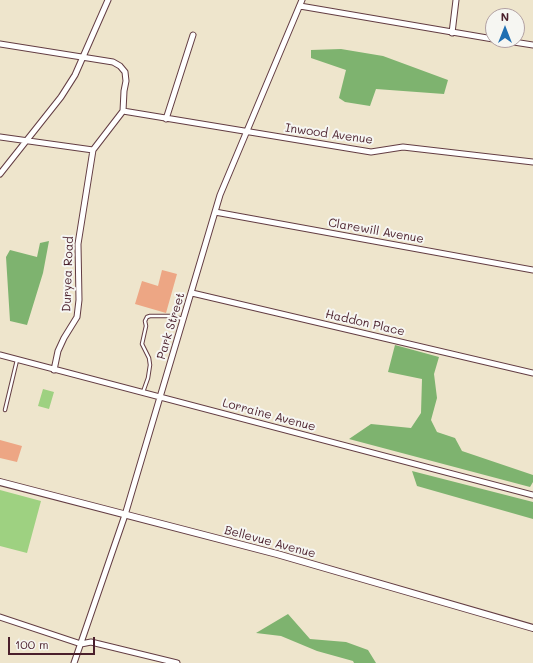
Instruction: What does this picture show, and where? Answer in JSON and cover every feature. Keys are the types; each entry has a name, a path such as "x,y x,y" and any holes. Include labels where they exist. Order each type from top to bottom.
{"street":[{"path":"0,174 61,97 75,75 108,0"},
{"name":"Park Street","path":"74,663 125,515 220,195 302,0"},
{"path":"452,33 456,0"},
{"path":"300,6 485,38"},
{"path":"166,119 193,35"},
{"path":"0,44 83,56 112,62 120,66 125,72 126,81 123,111 93,150 0,138"},
{"name":"Inwood Avenue","path":"123,111 372,152 403,147 533,162"},
{"name":"Duryea Road","path":"54,370 58,351 77,317 79,300 78,244 93,150"},
{"name":"Clarewill Avenue","path":"215,212 533,270"},
{"name":"Haddon Place","path":"192,292 533,373"},
{"name":"Lorraine Avenue","path":"0,355 533,496"},
{"name":"Bellevue Avenue","path":"0,482 277,554 533,628"},
{"path":"0,617 81,644 91,642 177,663"}],"lane":[{"path":"143,392 148,378 150,365 149,358 142,344 146,326 145,321 147,317 172,316 184,319"},
{"path":"5,410 18,360"}],"green space":[{"path":"341,49 383,56 448,80 444,94 376,89 370,106 345,102 339,98 346,70 311,58 311,50"},
{"path":"49,241 43,273 27,325 10,321 6,257 10,250 37,257 40,243"},
{"path":"395,345 439,357 434,374 437,398 431,420 437,432 455,438 462,451 533,475 533,482 530,487 349,439 371,424 411,428 421,413 422,379 388,372"},
{"path":"43,389 54,392 49,409 38,406"},
{"path":"412,471 533,502 533,519 417,486"},
{"path":"0,490 41,501 27,553 0,546"},
{"path":"288,614 310,639 346,642 368,650 376,663 354,663 353,661 317,651 281,636 256,633"}],"building":[{"path":"162,270 177,274 166,313 135,304 142,281 158,286"},
{"path":"0,440 22,446 17,462 0,458"}]}
